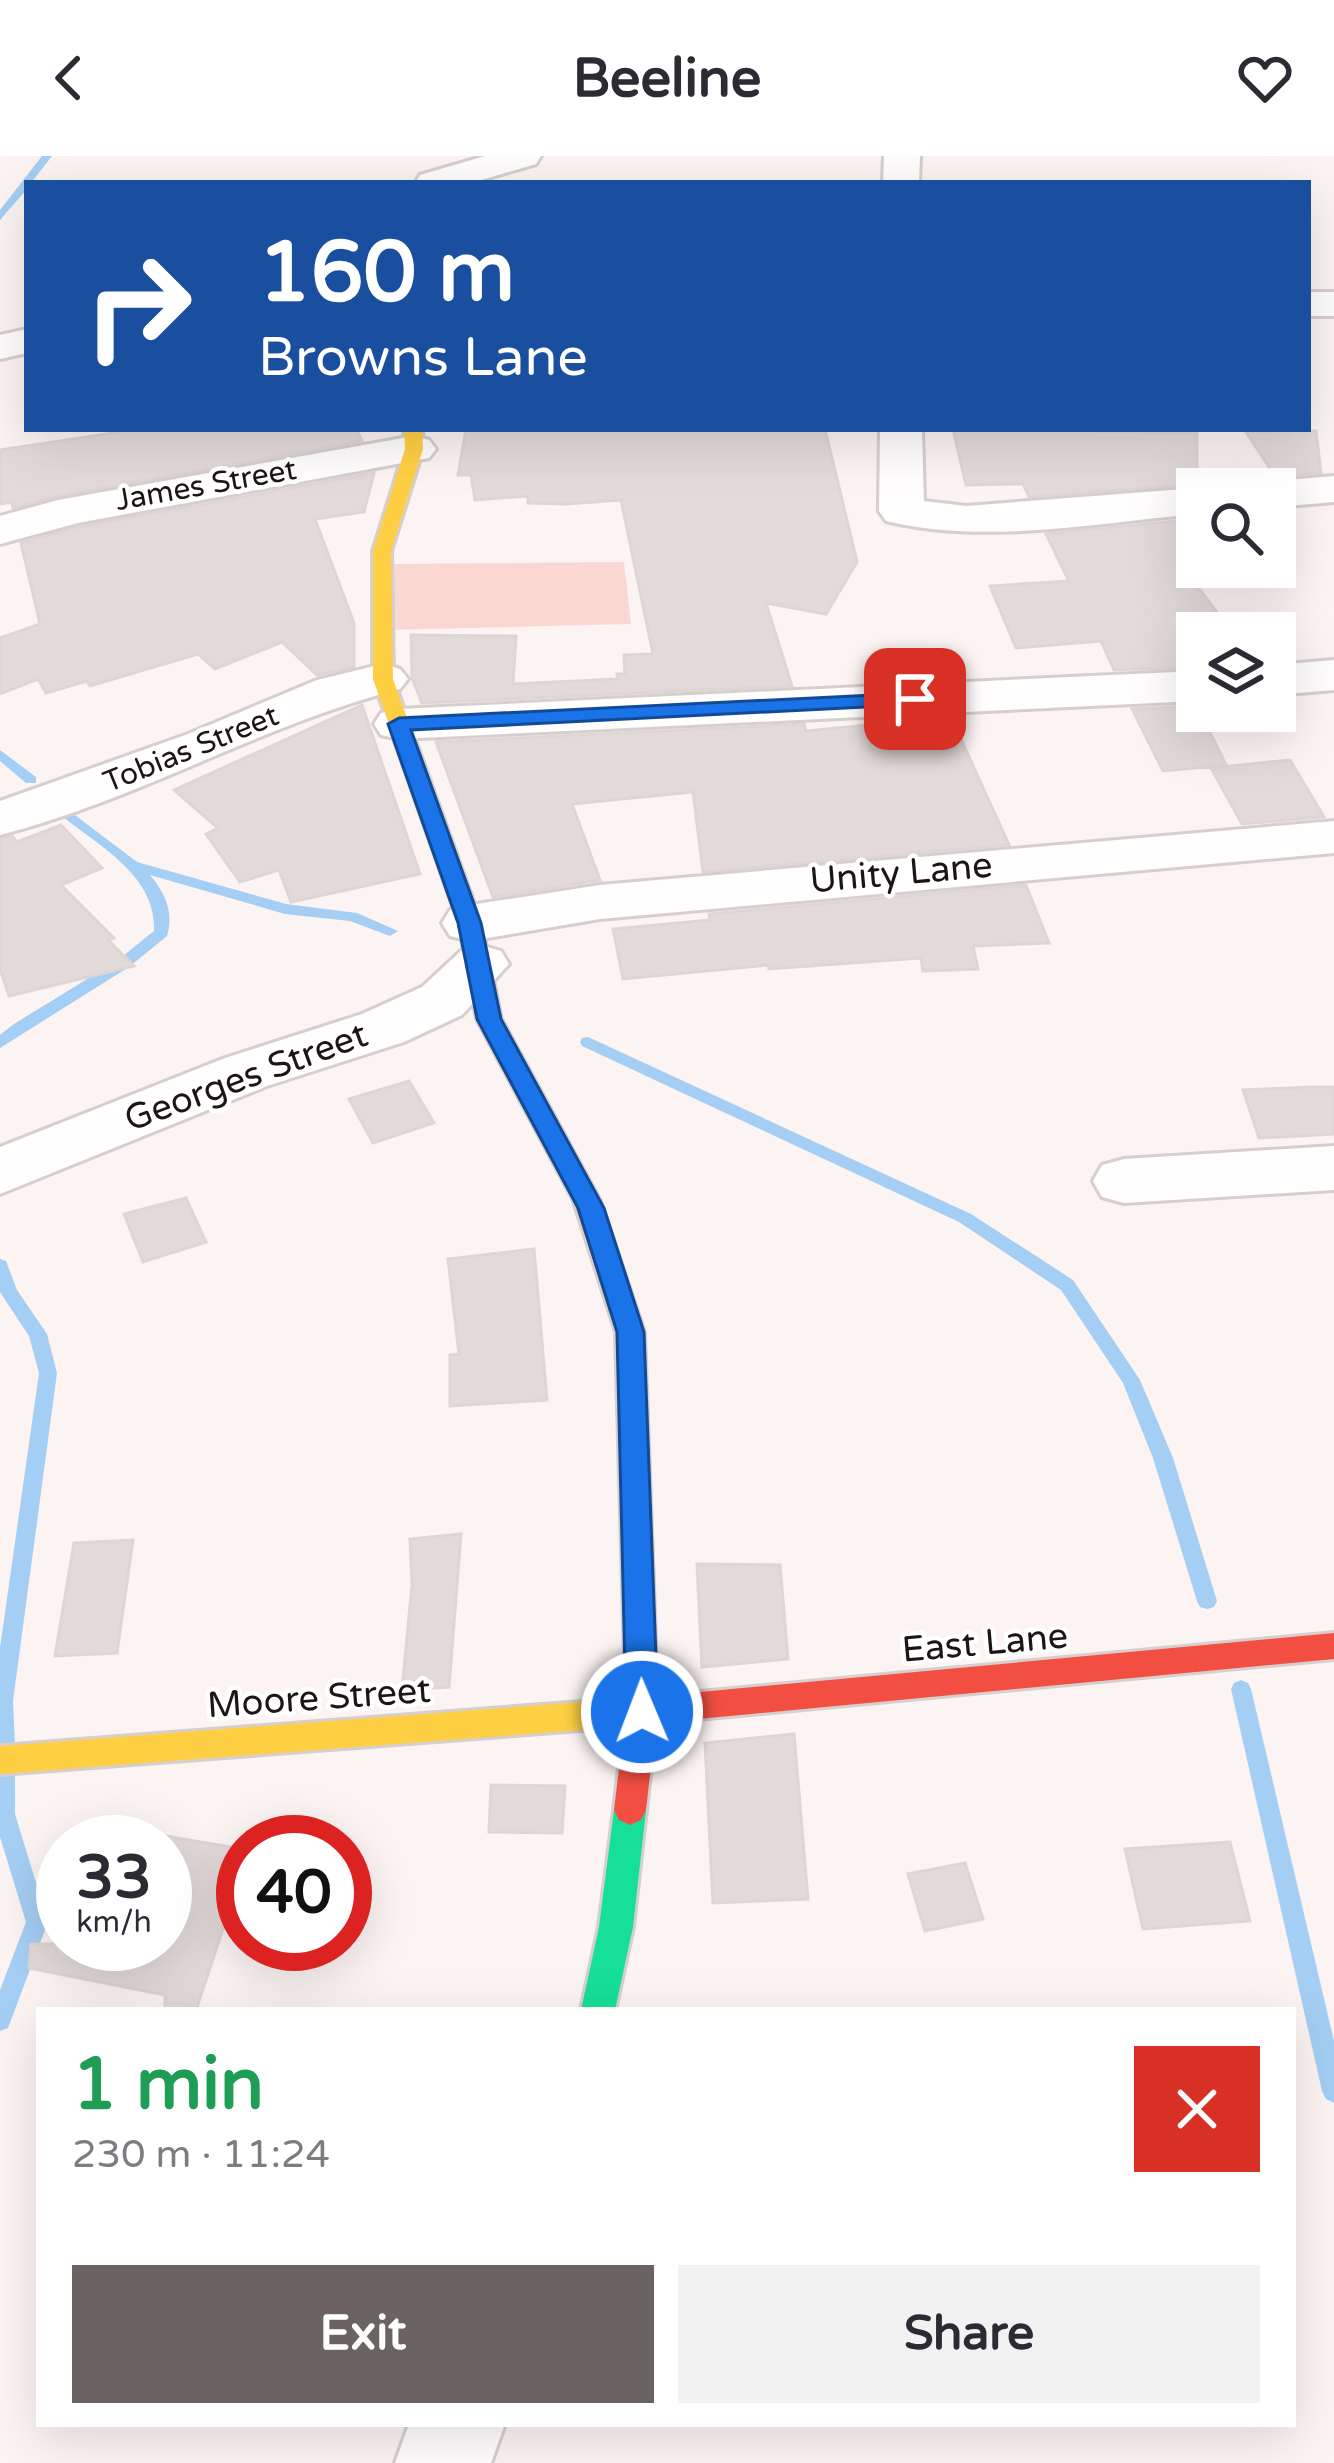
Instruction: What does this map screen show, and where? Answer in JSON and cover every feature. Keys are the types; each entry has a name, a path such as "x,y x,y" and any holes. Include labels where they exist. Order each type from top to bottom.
{"street":[{"path":"443,180 523,156"},
{"path":"901,432 902,511 966,520 1176,503"},
{"path":"414,439 382,551 391,702 475,944 489,1019 591,1208 630,1332 642,1712 616,1927 599,2007"},
{"name":"James Street","path":"0,530 74,510 414,439"},
{"path":"1296,493 1334,490"},
{"path":"1296,678 1334,675"},
{"name":"Tobias Street","path":"0,819 146,768 334,691 391,702 1176,686"},
{"name":"Unity Lane","path":"475,944 600,902 1334,837"},
{"name":"Georges Street","path":"4,1171 246,1072 382,1028 442,1001 475,944"},
{"path":"1124,1181 1334,1168"},
{"name":"East Lane","path":"642,1712 1334,1646"},
{"name":"Moore Street","path":"0,1760 642,1712"},
{"path":"443,2463 456,2427"}],"shaded area":[{"path":"624,562 631,624 386,630 389,564"}],"building":[{"path":"1316,431 1321,473 1296,475 1296,468 1270,468 1246,432"},
{"path":"119,432 358,432 362,441 13,508 12,502 0,504 0,450"},
{"path":"465,432 826,432 857,562 826,614 766,603 792,686 422,703 412,678 411,635 516,636 513,684 618,679 617,674 625,674 624,655 653,654 621,500 528,503 528,496 475,500 471,475 458,475"},
{"path":"954,432 1197,433 1197,468 1176,468 1176,486 1029,497 1023,484 966,485"},
{"path":"374,473 364,512 315,519 354,623 354,667 317,675 282,642 215,669 198,654 90,686 87,681 46,693 38,679 0,694 0,638 40,624 21,543 79,527"},
{"path":"1176,521 1176,588 1199,588 1217,612 1176,612 1176,668 1114,670 1101,641 1016,648 990,586 1069,581 1046,534"},
{"path":"362,705 420,874 291,902 279,870 240,882 206,834 218,828 174,790"},
{"path":"1176,707 1176,732 1210,732 1226,765 1163,771 1132,709"},
{"path":"951,717 1009,845 703,872 693,792 572,804 600,880 493,897 436,742 804,724 806,731"},
{"path":"1290,760 1324,817 1242,824 1211,768"},
{"path":"61,825 102,868 61,885 114,938 108,940 134,966 9,996 0,969 0,839 12,836 17,842"},
{"path":"1026,885 1049,943 973,946 978,969 923,971 921,958 769,969 768,965 623,979 613,929 710,920 709,914"},
{"path":"409,1081 434,1123 373,1143 349,1099"},
{"path":"1334,1087 1334,1134 1259,1138 1243,1090"},
{"path":"186,1198 206,1242 143,1262 124,1214"},
{"path":"534,1249 547,1400 450,1406 450,1355 459,1354 448,1259"},
{"path":"461,1534 449,1687 402,1690 412,1585 410,1539"},
{"path":"133,1540 117,1653 55,1656 74,1543"},
{"path":"697,1564 780,1565 788,1659 702,1667"},
{"path":"794,1734 808,1899 713,1903 705,1743"},
{"path":"491,1785 565,1786 562,1833 489,1832"},
{"path":"192,1840 216,1844 216,1950 197,2007 165,2007 165,1995 44,1971 192,1971"},
{"path":"1230,1842 1250,1921 1143,1929 1125,1849"},
{"path":"965,1863 983,1919 925,1931 908,1874"},
{"path":"31,1944 36,1944 36,1969 29,1968"}],"waterway":[{"path":"29,180 47,156"},
{"path":"0,217 24,186"},
{"path":"0,754 31,780"},
{"path":"63,810 132,865 285,909 352,916 390,931"},
{"path":"0,1043 162,933 158,897 136,869"},
{"path":"588,1042 965,1218 1067,1285 1131,1380 1163,1458 1207,1601"},
{"path":"0,1266 9,1292 38,1334 48,1373 3,1701 4,1745"},
{"path":"1241,1689 1334,2091"},
{"path":"0,2020 37,1922 4,1814 4,1773"}],"traffic: fast":[{"path":"599,2007 616,1927 630,1810"}],"traffic: slow":[{"path":"413,432 414,449 382,551 383,679 470,923 489,1019 587,1201"},
{"path":"0,1760 621,1713"}],"traffic: jam":[{"path":"587,1201 630,1332 642,1711 630,1810"},
{"path":"621,1713 1334,1646"}],"route":[{"path":"642,1712 630,1332 591,1208 489,1019 470,923 399,724 915,699"}]}
